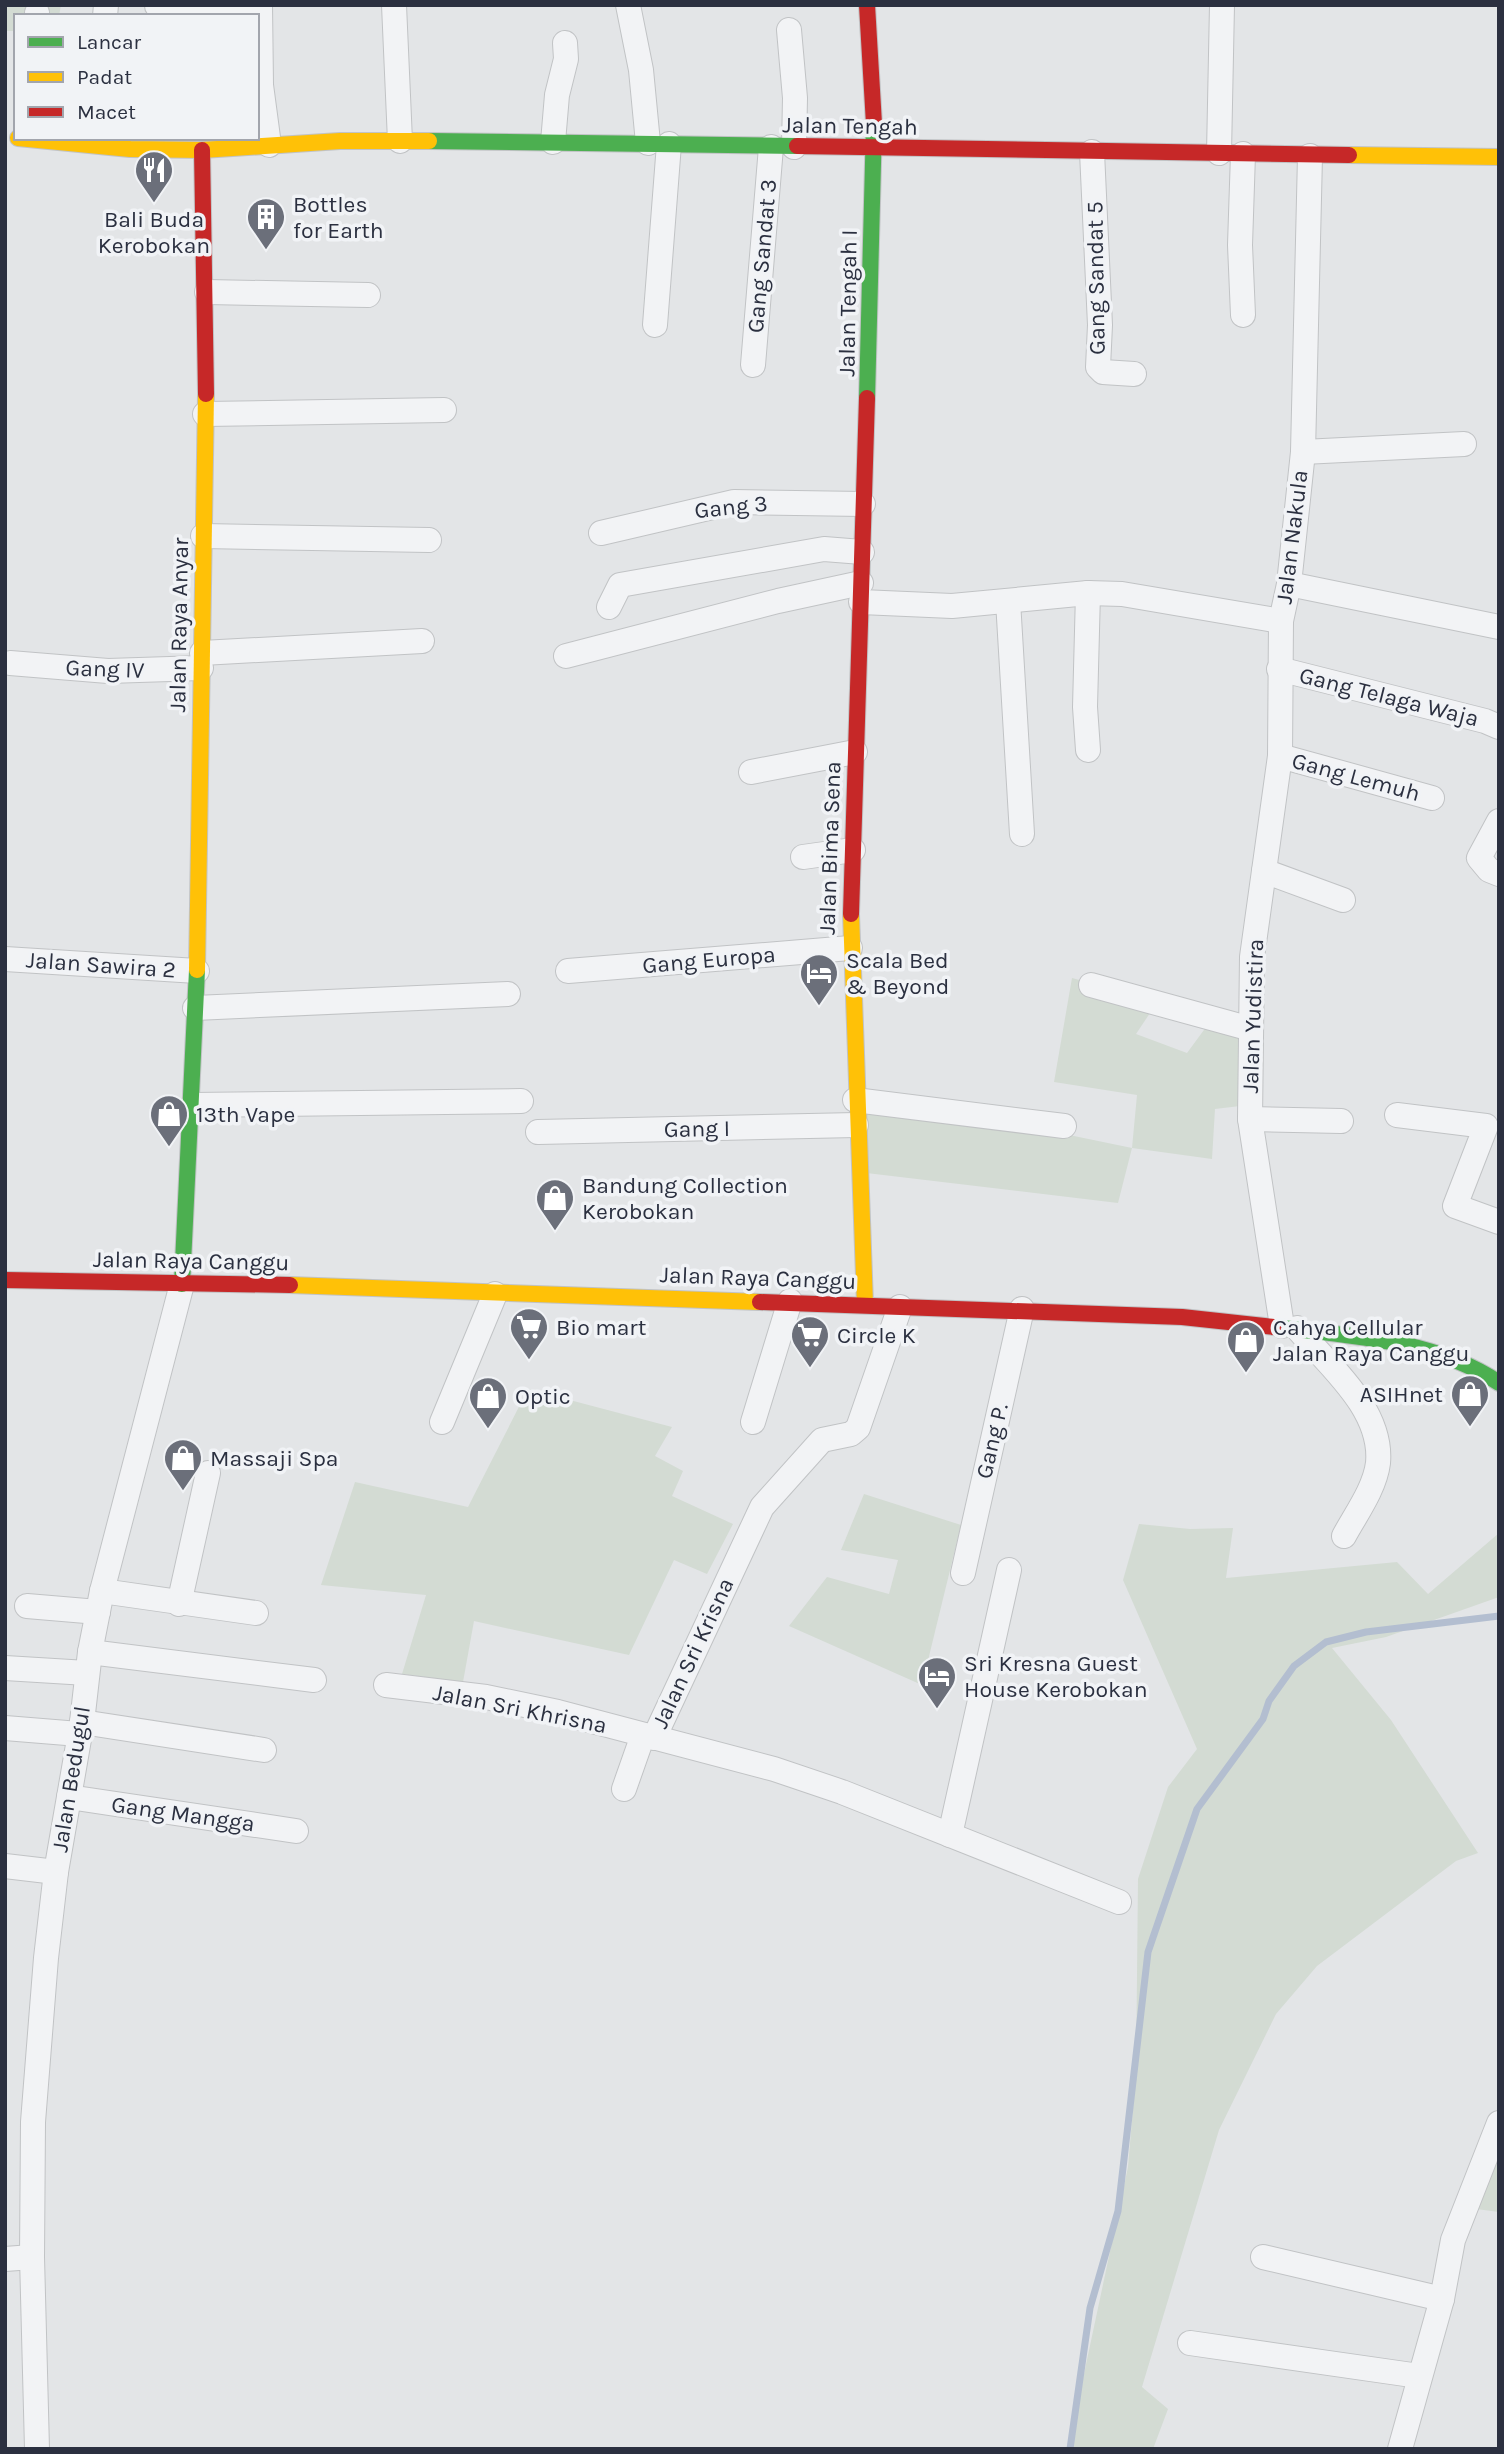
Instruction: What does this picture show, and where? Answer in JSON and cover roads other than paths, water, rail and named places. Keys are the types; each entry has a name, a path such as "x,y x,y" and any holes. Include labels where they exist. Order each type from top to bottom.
{"street":[{"path":"394,5 400,141"},
{"path":"628,5 658,143 655,325"},
{"name":"Jalan Tengah I","path":"861,592 875,149 867,5"},
{"path":"1222,5 1243,315"},
{"path":"157,6 260,10 261,85 269,145"},
{"name":"Gang Sandat 3","path":"753,365 783,147 795,98 789,30"},
{"path":"553,142 557,94 566,59 565,43"},
{"path":"54,140 202,150"},
{"name":"Jalan Tengah","path":"202,150 400,141 1499,157"},
{"name":"Jalan Raya Anyar","path":"182,1284 197,971 207,292 202,150"},
{"name":"Gang Sandat 5","path":"1092,152 1100,325 1098,367 1103,372 1134,374"},
{"name":"Jalan Nakula","path":"566,656 778,601 861,592 916,606 1088,593 1122,594 1281,621 1289,584 1303,452 1310,156"},
{"path":"207,292 368,295"},
{"path":"205,414 444,410"},
{"path":"1303,452 1464,444"},
{"name":"Gang 3","path":"601,533 734,502 863,504"},
{"path":"203,536 429,540"},
{"path":"609,607 620,585 824,549 862,552"},
{"path":"1289,584 1499,627"},
{"name":"Jalan Bima Sena","path":"861,592 850,948 865,1304"},
{"path":"1088,593 1085,707 1088,750"},
{"path":"1008,601 1022,834"},
{"name":"Jalan Yudistira","path":"1281,621 1280,756 1251,957 1250,1119 1289,1327"},
{"name":"Gang IV","path":"10,663 108,671 422,641"},
{"name":"Gang Telaga Waja","path":"1279,669 1486,721 1499,727"},
{"path":"751,772 855,752"},
{"name":"Gang Lemuh","path":"1280,756 1432,798"},
{"path":"1499,821 1479,858 1489,870 1499,874"},
{"path":"803,857 853,850"},
{"path":"1264,871 1343,900"},
{"name":"Gang Europa","path":"568,971 850,948"},
{"name":"Jalan Sawira 2","path":"5,959 197,971"},
{"path":"1091,985 1251,1029"},
{"path":"195,1008 509,994"},
{"path":"855,1100 1064,1126"},
{"path":"192,1105 521,1101"},
{"path":"1398,1115 1486,1126 1455,1206 1499,1222"},
{"path":"1250,1119 1342,1121"},
{"name":"Gang I","path":"538,1132 856,1125"},
{"name":"Jalan Raya Canggu","path":"5,1280 299,1285 495,1294 1022,1309 1182,1317 1365,1337 1493,1369"},
{"name":"Jalan Bedugul","path":"37,2449 32,2257 33,2122 56,1872 100,1601 182,1284"},
{"path":"442,1422 495,1294"},
{"path":"753,1422 790,1301"},
{"name":"Jalan Sri Krisna","path":"900,1307 859,1428 851,1434 822,1440 762,1507 648,1737 786,1773 1119,1902"},
{"name":"Gang P.","path":"963,1573 1022,1309"},
{"path":"1289,1327 1354,1395 1366,1411 1375,1432 1378,1463 1369,1490 1344,1536"},
{"path":"179,1604 208,1472"},
{"path":"950,1835 1009,1570"},
{"path":"27,1606 100,1601 179,1604 256,1613"},
{"path":"5,1668 88,1663 314,1680"},
{"name":"Jalan Sri Khrisna","path":"386,1685 486,1697 648,1737"},
{"path":"5,1728 80,1728 264,1750"},
{"path":"624,1789 648,1737"},
{"name":"Gang Mangga","path":"69,1797 296,1831"},
{"path":"5,1866 56,1872"},
{"path":"1400,2449 1442,2299 1453,2239 1499,2123"},
{"path":"5,2259 32,2257"},
{"path":"1263,2257 1442,2299"},
{"path":"1190,2343 1419,2376"}],"waterway":[{"path":"1070,2449 1090,2308 1118,2211 1148,1952 1197,1809 1263,1719 1269,1701 1294,1666 1326,1642 1366,1632 1499,1616"}],"place":[{"name":"Bali Buda Kerobokan","path":"154,204"},
{"name":"Bottles for Earth","path":"266,251"},
{"name":"Scala Bed & Beyond","path":"819,1007"},
{"name":"13th Vape","path":"169,1148"},
{"name":"Bandung Collection Kerobokan","path":"555,1232"},
{"name":"Bio mart","path":"529,1361"},
{"name":"Circle K","path":"810,1369"},
{"name":"Cahya Cellular Jalan Raya Canggu","path":"1246,1374"},
{"name":"ASIHnet","path":"1470,1428"},
{"name":"Optic","path":"488,1430"},
{"name":"Massaji Spa","path":"183,1492"},
{"name":"Sri Kresna Guest House Kerobokan","path":"937,1710"}]}
